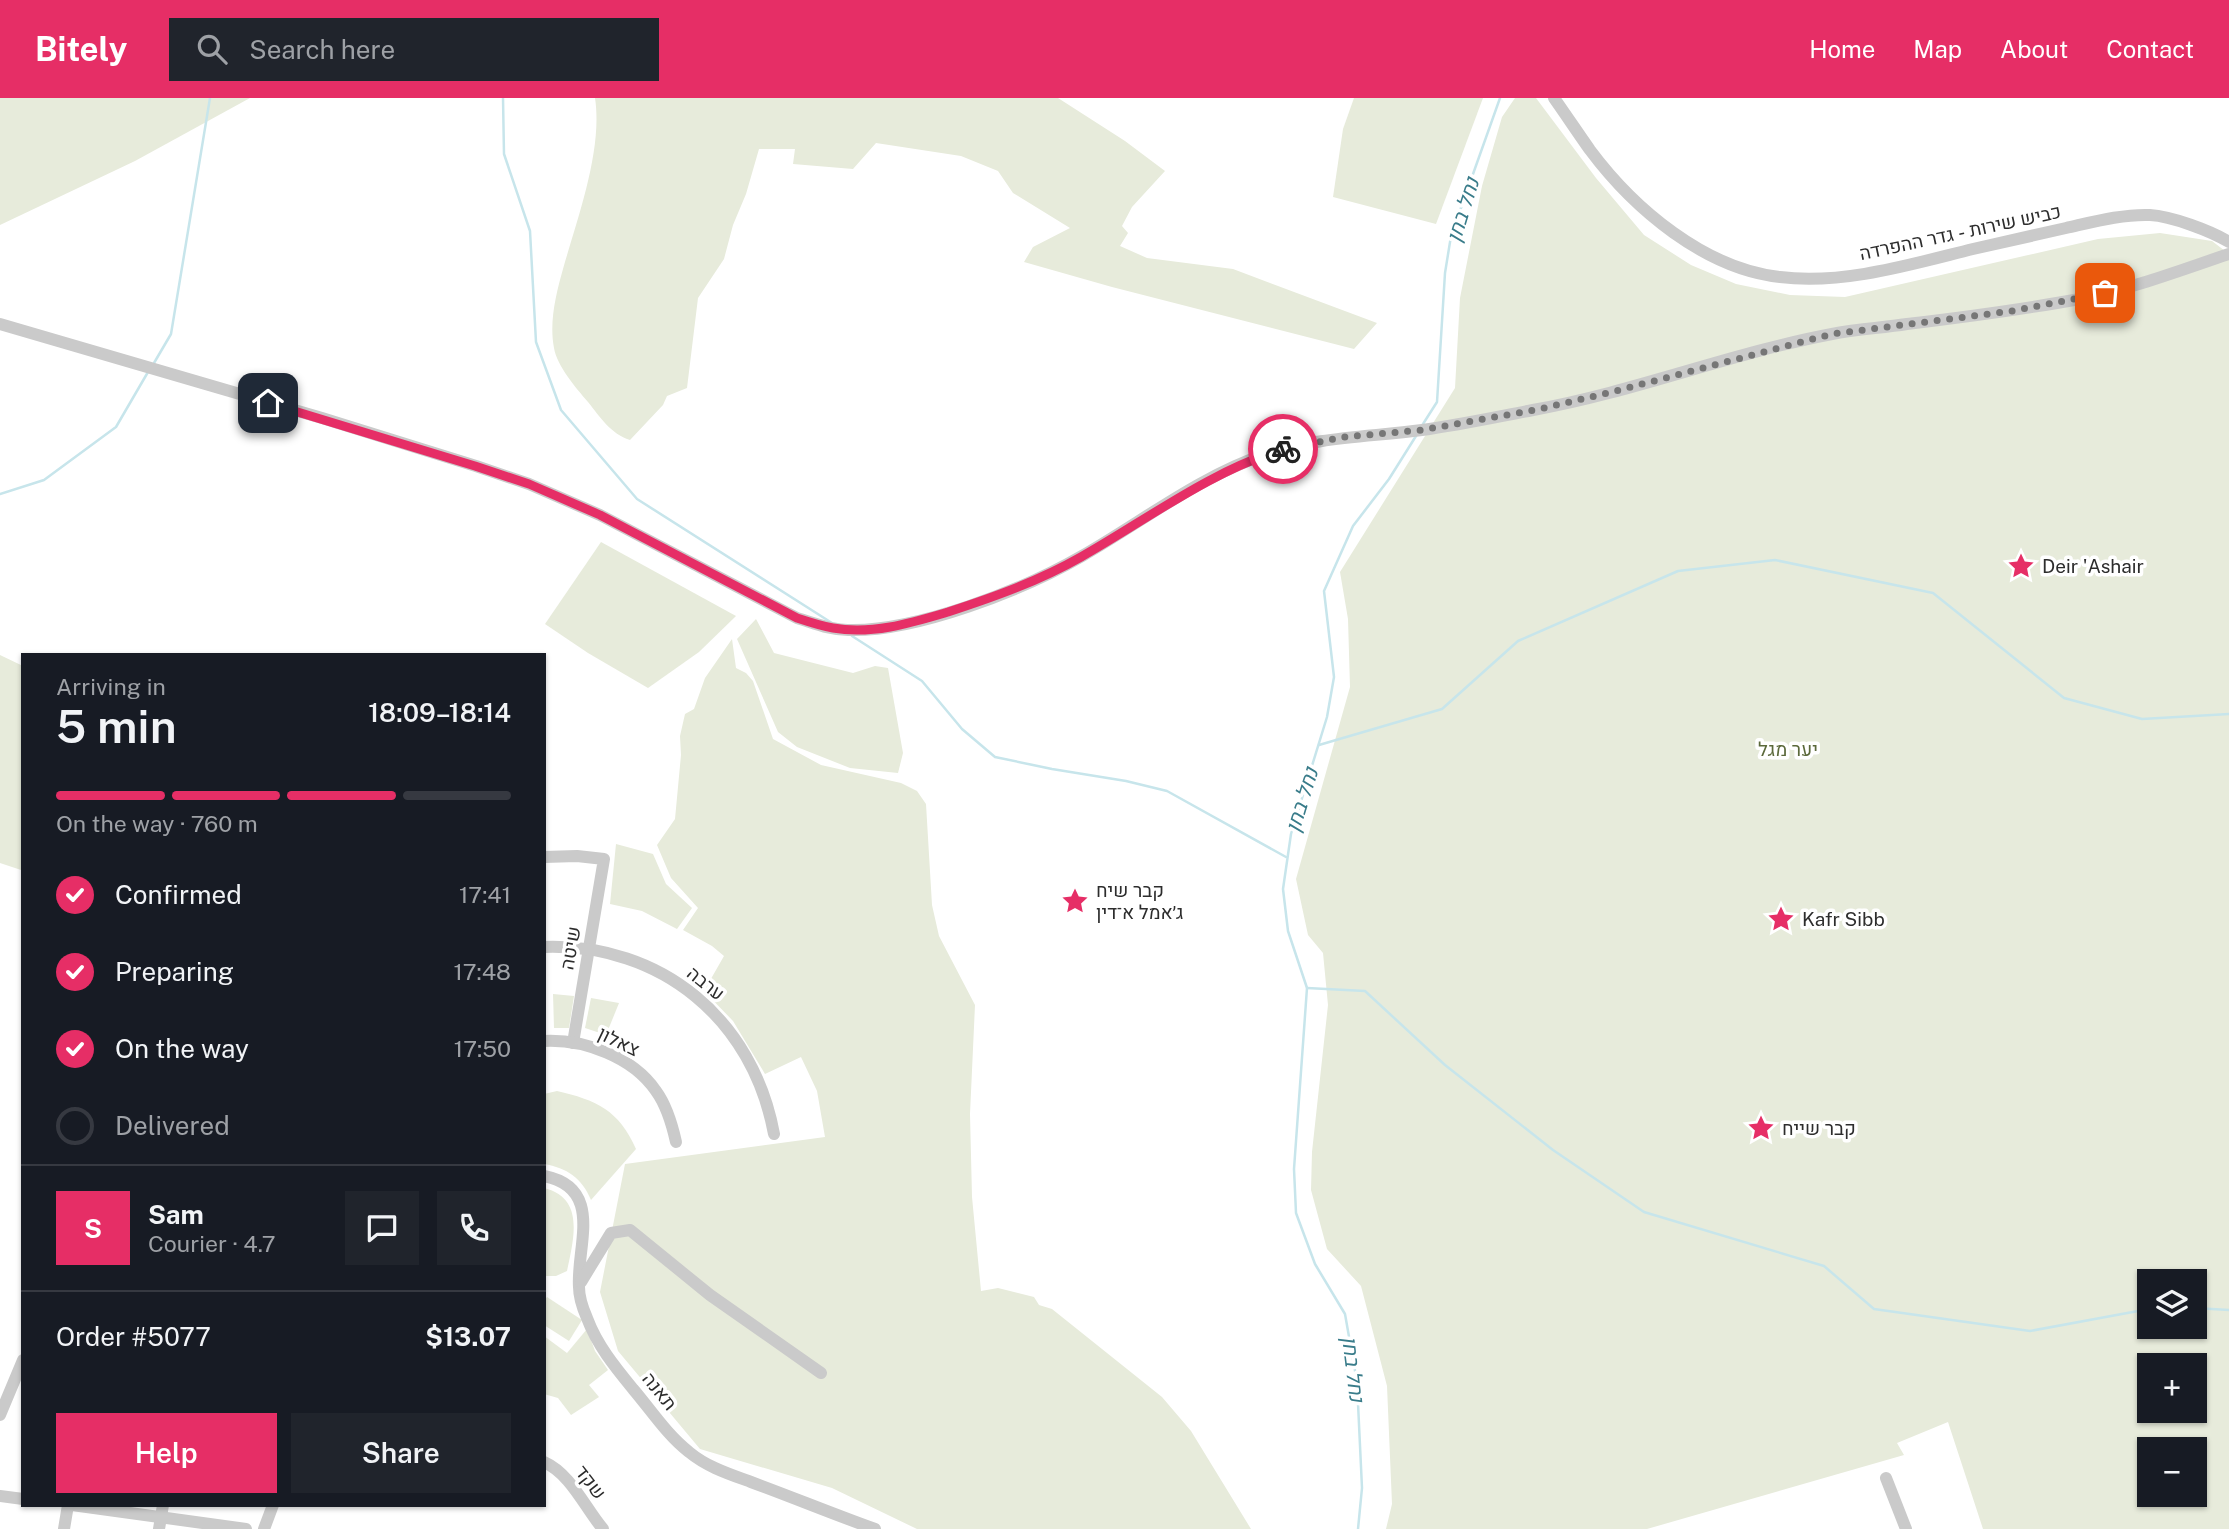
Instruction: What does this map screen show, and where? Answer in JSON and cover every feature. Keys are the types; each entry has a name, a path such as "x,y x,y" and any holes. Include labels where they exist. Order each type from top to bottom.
{"street":[{"name":"כביש שירות - גדר ההפרדה","path":"1555,98 1592,153 1658,222 1708,254 1746,270 1780,278 1830,277 1896,269 2077,226 2138,216 2152,215 2185,224 2215,233 2229,243"},
{"path":"0,324 335,422 529,484 600,515 797,618 829,628 880,629 914,622 980,602 1034,580 1081,557 1212,478 1261,456 1293,446 1344,437 1422,430 1540,409 1832,334 2012,311 2087,297 2123,289 2229,254"},
{"name":"שיטה","path":"546,857 604,859 573,1043"},
{"name":"ערבה","path":"546,947 589,949 624,958 658,972 710,1010 734,1037 755,1071 769,1110 774,1134"},
{"name":"צאלון","path":"546,1041 588,1046 620,1059 647,1079 665,1106 676,1142"},
{"name":"תאנה","path":"546,1177 568,1184 582,1211 584,1235 579,1286 586,1317 607,1355 666,1429 700,1460 730,1475 875,1529"},
{"path":"579,1286 611,1233 630,1230 710,1295 821,1373"},
{"path":"0,1415 21,1365"},
{"name":"שקד","path":"546,1463 566,1480 598,1527"},
{"path":"1886,1478 1906,1529"},
{"path":"0,1496 21,1499"},
{"path":"64,1529 70,1507"},
{"path":"85,1507 246,1529"},
{"path":"264,1529 272,1507"}],"green space":[{"path":"0,98 250,98 135,161 0,225"},
{"path":"595,98 1058,98 1125,141 1165,171 1132,207 1122,226 1128,233 1120,246 1147,258 1233,269 1377,323 1354,349 1024,262 1033,247 1070,228 1013,193 998,171 961,156 876,143 853,169 793,164 795,149 759,149 724,259 698,298 687,388 667,396 663,405 630,440 617,434 606,424 573,384 559,362 554,348 553,318 558,288 592,162"},
{"path":"1354,98 1483,98 1436,224 1333,197 1343,129"},
{"name":"יער מגל","path":"1515,98 1536,98 1596,178 1644,235 1691,265 1736,284 1790,295 1845,297 2098,239 2160,233 2212,241 2229,254 2229,1529 1983,1529 1948,1422 1897,1443 1904,1455 1647,1529 1386,1529 1392,1504 1387,1386 1361,1286 1327,1249 1311,1190 1312,1152 1328,1005 1323,953 1308,935 1296,879 1350,687 1348,619 1340,572 1455,388 1460,298 1482,186 1502,117"},
{"path":"601,542 736,616 699,652 648,688 545,624"},
{"path":"756,619 774,653 853,673 875,666 888,668 903,753 898,773 850,768 797,747 778,732 737,639"},
{"path":"732,639 736,668 746,673 753,681 773,739 821,765 901,783 917,791 926,804 932,905 939,936 975,1005 970,1114 972,1197 981,1291 998,1288 1034,1297 1039,1305 1052,1309 1162,1397 1191,1431 1251,1529 917,1529 832,1488 700,1449 618,1351 600,1292 625,1164 825,1137 817,1091 801,1057 765,1074 733,1021 704,991 724,956 683,930 698,908 671,878 657,845 675,819 681,755 680,736 685,714 694,709 705,678"},
{"path":"0,655 21,665 21,870 0,863"},
{"path":"616,844 653,854 666,884 692,908 677,929 642,911 610,904"},
{"path":"553,994 574,996 569,1028 554,1028"},
{"path":"591,998 619,1003 606,1035 585,1028"},
{"path":"557,1091 583,1098 605,1109 622,1125 636,1149 591,1200 573,1175 546,1164 546,1094"},
{"path":"546,1189 557,1193 566,1201 574,1222 567,1271 556,1276 546,1276"},
{"path":"546,1298 582,1320 569,1341 546,1326"},
{"path":"587,1329 595,1351 608,1370 589,1385 599,1397 571,1415 558,1398 546,1395 546,1337 567,1353"}],"waterway":[{"path":"154,363 171,334 210,98"},
{"path":"503,98 504,154 530,231 536,342 561,410 637,499 832,623"},
{"name":"נחל בחן","path":"1423,424 1437,402 1445,273 1451,236 1500,98"},
{"path":"0,494 44,480 116,427 148,372"},
{"name":"נחל בחן","path":"1358,1529 1362,1488 1357,1382 1345,1314 1315,1264 1296,1213 1294,1169 1307,988 1288,931 1283,889 1291,834 1327,717 1334,677 1324,591 1353,526 1389,479 1416,436"},
{"path":"1319,745 1442,709 1518,641 1678,571 1775,560 1933,593 2064,698 2142,719 2229,714"},
{"path":"852,636 922,681 962,729 995,757 1167,791 1286,857"},
{"path":"1307,988 1365,991 1445,1065 1553,1150 1644,1212 1824,1266 1874,1309 2030,1331 2137,1311"},
{"path":"2207,1309 2229,1310"}],"way so far":[{"path":"1283,449 1344,437 1422,430 1540,409 1832,334 2012,311 2105,293"}],"place":[{"name":"Deir 'Ashair","path":"2021,566"},
{"name":"קבר שיח ג׳אמל א־דין","path":"1075,901"},
{"name":"Kafr Sibb","path":"1781,919"},
{"name":"קבר שייח","path":"1761,1128"}],"route":[{"path":"268,403 529,484 600,515 737,589 797,618 829,628 846,630 880,629 914,622 980,602 1034,580 1081,557 1212,478 1283,449"}]}
